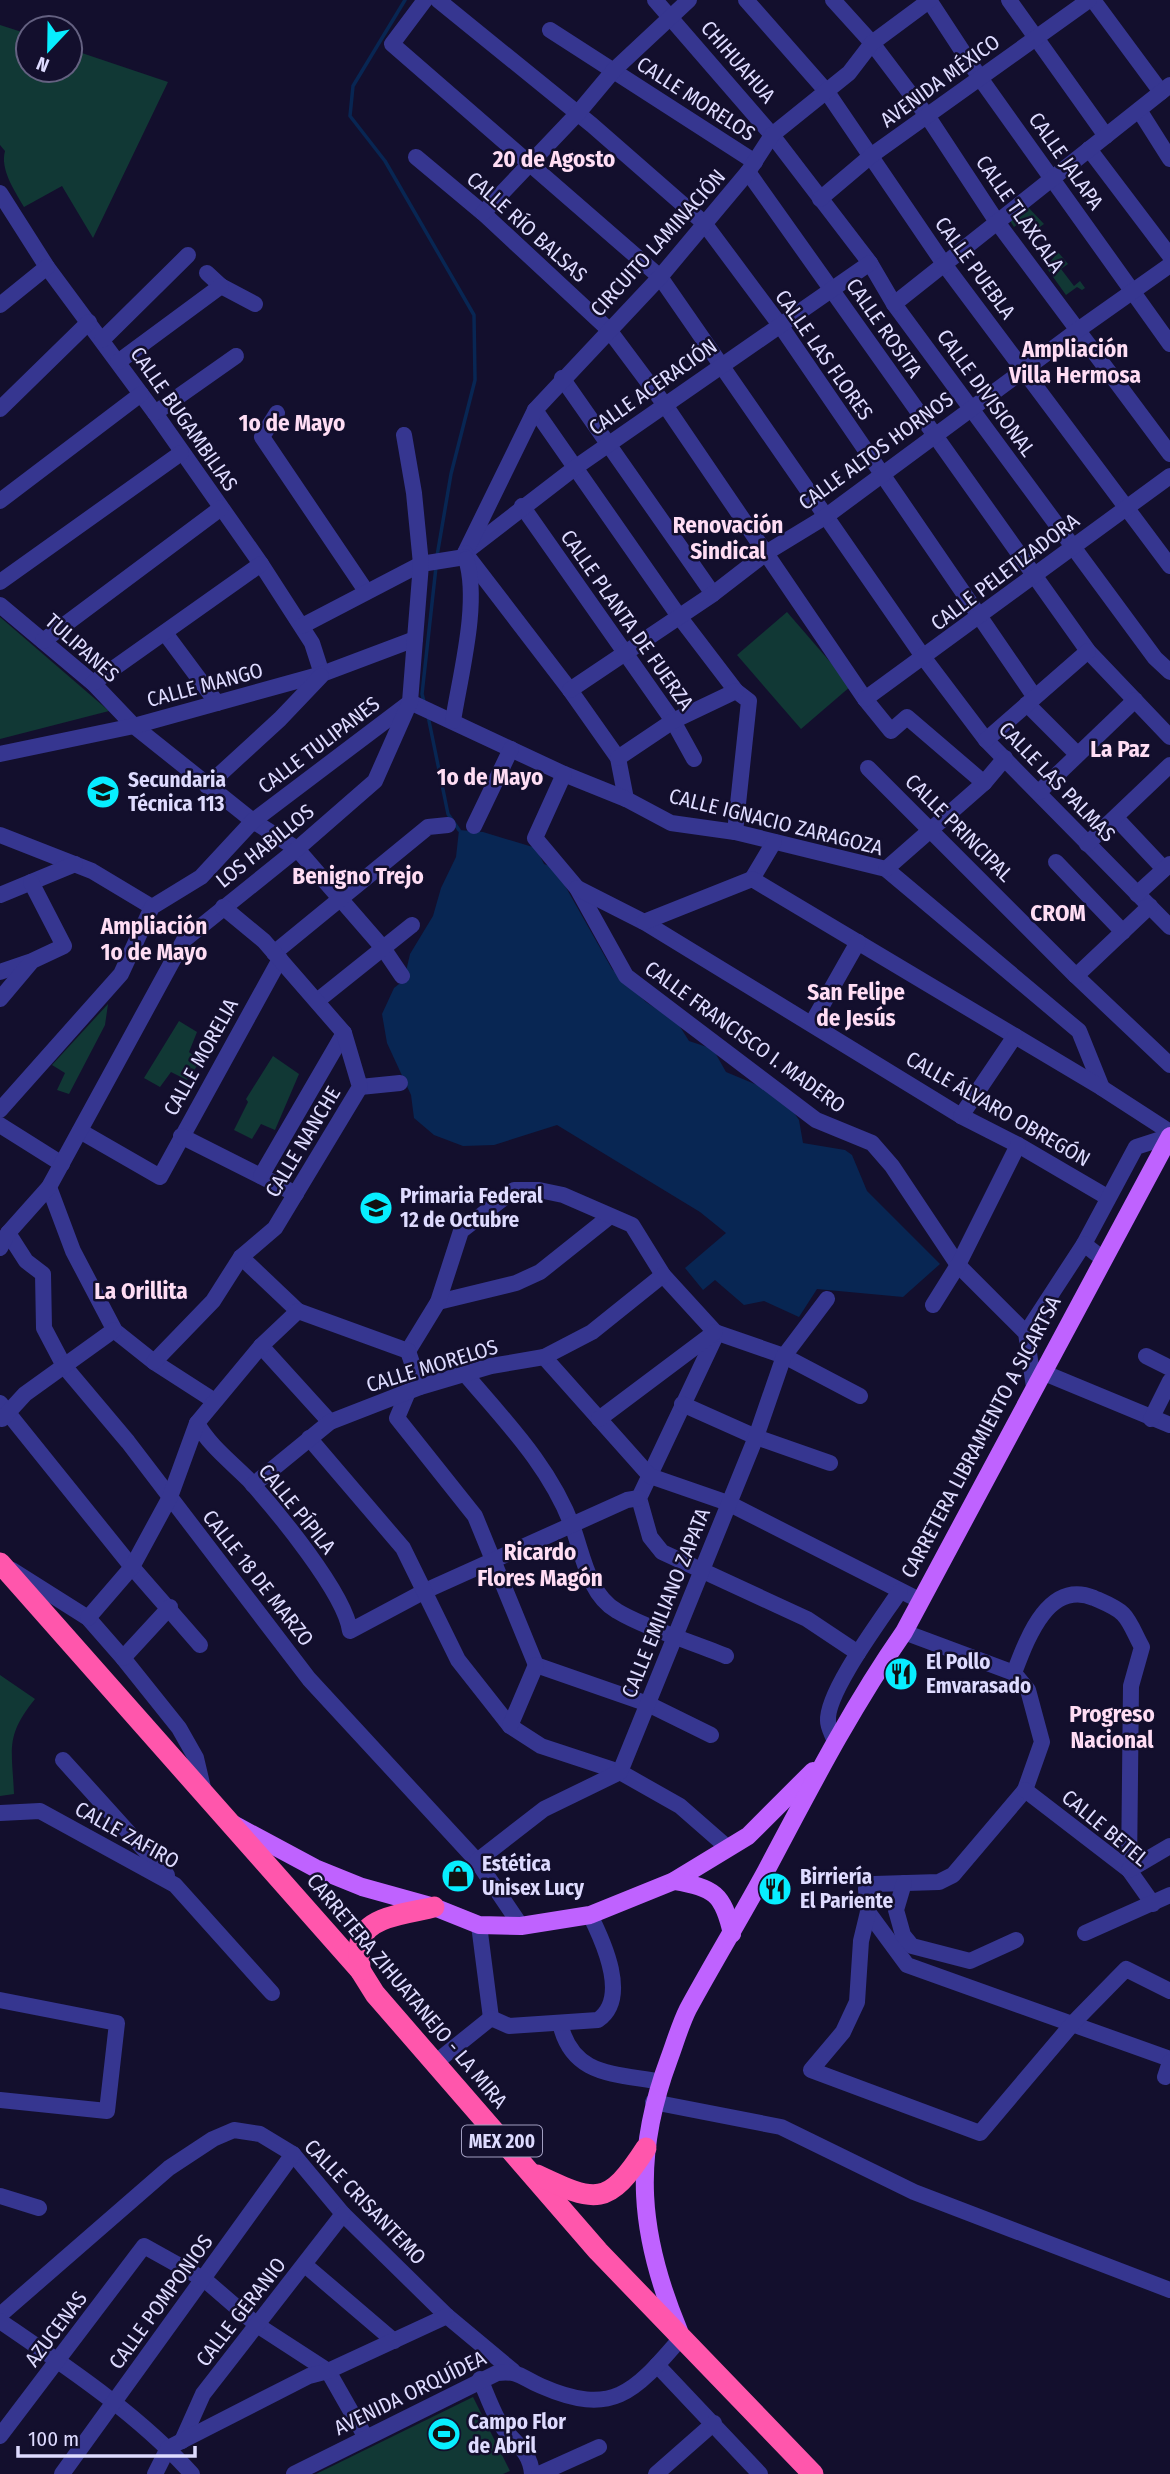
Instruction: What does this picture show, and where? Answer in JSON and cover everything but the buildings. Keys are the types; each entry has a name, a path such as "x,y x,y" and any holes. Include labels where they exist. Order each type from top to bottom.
{"highway":[{"name":"CARRETERA ZIHUATANEJO - LA MIRA","path":"0,1563 360,1970 375,1994 631,2287 813,2474"},
{"path":"360,1970 360,1940 368,1927 434,1907"},
{"path":"526,2169 587,2197 604,2193 624,2180 646,2148"}],"main road":[{"name":"CARRETERA LIBRAMIENTO A SICARTSA","path":"831,1750 873,1675 904,1632 1170,1134"},
{"path":"230,1823 315,1868 362,1887 434,1907 479,1925 521,1926 590,1915 674,1881 748,1836 831,1750"},
{"path":"681,2338 661,2288 650,2249 644,2212 646,2148 653,2102 687,2012 831,1750"},
{"path":"674,1881 704,1886 720,1897 732,1934"}],"street":[{"name":"CALLE LAS PALMAS","path":"425,0 392,44 660,277 924,658 986,740 1040,792 1170,928"},
{"name":"CALLE LAS FLORES","path":"438,0 578,113 704,223 780,325 880,475 981,616 1030,700 1077,754"},
{"name":"CHIHUAHUA","path":"655,0 772,135"},
{"path":"483,213 578,113 614,70 689,0"},
{"name":"CALLE PUEBLA","path":"746,0 827,92 944,264 1170,566"},
{"name":"CALLE TLAXCALA","path":"833,0 873,43 928,117 997,222 1170,453"},
{"name":"CIRCUITO LAMINACIÓN","path":"465,555 535,410 562,378 660,277 752,167 772,135 849,73 873,43 930,0"},
{"name":"CALLE JALAPA","path":"930,0 980,78 1170,344"},
{"path":"1009,0 1106,136"},
{"path":"894,304 1165,88 1091,0"},
{"name":"AVENIDA MÉXICO","path":"820,199 872,155 1091,0"},
{"name":"CALLE MORELOS","path":"550,30 614,70 752,167"},
{"path":"1139,110 1170,159"},
{"name":"CALLE DIVISIONAL","path":"772,135 870,263 894,304 1073,547 1155,657 1170,673"},
{"path":"1089,149 1170,256"},
{"name":"CALLE RÍO BALSAS","path":"416,157 483,213 608,330 665,405 864,699 891,731 907,718 984,783"},
{"name":"CALLE ROSITA","path":"752,167 831,289 1033,578 1088,651 1170,737"},
{"name":"CALLE BUGAMBILIAS","path":"1,198 47,267 155,413 261,564 302,626 317,653 323,674"},
{"path":"102,340 188,254"},
{"name":"CALLE ACERACIÓN","path":"302,626 366,591 427,564 465,555 522,506 576,467 870,263"},
{"name":"CALLE ALTOS HORNOS","path":"570,690 713,594 766,553 825,517 1023,369 1170,265"},
{"path":"0,305 47,267"},
{"path":"207,273 221,286 255,304"},
{"path":"118,362 221,286"},
{"path":"0,409 89,322"},
{"path":"155,413 236,356"},
{"path":"562,378 713,594"},
{"path":"0,501 141,394"},
{"path":"535,410 678,615 743,696 735,832"},
{"path":"277,413 262,437 366,591"},
{"name":"LOS HABILLOS","path":"0,1248 8,1233 49,1188 184,940 297,849 375,781 413,704 415,639 427,564 404,435"},
{"path":"0,582 181,453"},
{"name":"CALLE PELETIZADORA","path":"864,699 924,658 1170,476"},
{"name":"CALLE PLANTA DE FUERZA","path":"522,506 673,721 694,759"},
{"path":"43,641 221,508"},
{"path":"465,555 570,690 618,758 626,799"},
{"path":"450,719 467,623 470,572 465,555"},
{"path":"93,683 261,564"},
{"name":"TULIPANES","path":"0,605 93,683 134,726"},
{"path":"164,634 217,703"},
{"name":"CALLE MANGO","path":"0,754 134,726 323,674 415,639"},
{"path":"986,740 1088,651"},
{"path":"207,786 280,719 323,674"},
{"path":"618,758 673,721 743,696"},
{"path":"1040,792 1135,699"},
{"name":"CALLE IGNACIO ZARAGOZA","path":"413,704 564,774 626,799 671,823 735,832 886,869 1079,1031 1102,1088"},
{"name":"CALLE TULIPANES","path":"253,821 413,704"},
{"name":"CALLE TULIPANES","path":"134,726 253,821 297,849 383,948 402,976"},
{"path":"474,826 511,749"},
{"path":"886,869 984,783 1005,758"},
{"path":"1087,844 1170,765"},
{"name":"CALLE PRINCIPAL","path":"868,768 932,829 1076,976 1170,1065"},
{"name":"CALLE FRANCISCO I. MADERO","path":"564,774 535,838 577,888 625,976 816,1120 872,1143 892,1167 958,1265 1026,1333"},
{"path":"1116,818 1167,866 1137,894"},
{"path":"0,1110 121,974 152,907 201,877 253,821"},
{"path":"277,956 340,898 428,827 448,825"},
{"path":"0,835 75,863 152,907"},
{"path":"644,922 752,879 774,842"},
{"path":"1056,862 1123,932"},
{"path":"0,895 75,863"},
{"path":"752,879 1102,1088 1170,1134"},
{"path":"0,972 64,946 31,882"},
{"name":"CALLE ÁLVARO OBREGÓN","path":"577,888 644,922 961,1116 1018,1145 1107,1197"},
{"path":"1076,976 1150,906"},
{"name":"CALLE NANCHE","path":"154,1362 213,1301 241,1257 275,1228 360,1087 344,1033 264,941 223,907"},
{"path":"317,1001 412,925"},
{"path":"813,1023 858,942"},
{"name":"CALLE MORELIA","path":"80,1131 160,1177 277,956"},
{"path":"0,999 32,961"},
{"path":"261,1176 344,1033"},
{"path":"961,1116 1015,1036"},
{"path":"360,1087 400,1083"},
{"path":"0,1125 62,1164"},
{"path":"1170,1134 1136,1147 1084,1244 1026,1333 1038,1379 1170,1425"},
{"path":"181,1136 296,1194"},
{"path":"933,1305 958,1265 1018,1145"},
{"path":"49,1188 73,1251 114,1329 154,1362 213,1400"},
{"path":"510,1726 536,1665 495,1559 475,1516 397,1418 414,1390 408,1351 438,1302 461,1231 514,1190 540,1190 589,1205 609,1217 632,1224 663,1275 716,1333 784,1356 860,1395"},
{"path":"438,1302 516,1283 540,1272 609,1217"},
{"name":"CALLE 18 DE MARZO","path":"8,1233 26,1261 43,1274 44,1328 64,1366 170,1497 309,1679 477,1861 521,1926"},
{"path":"1084,1244 1104,1259"},
{"path":"241,1257 299,1311 408,1351"},
{"name":"CALLE MORELOS","path":"253,1485 330,1422 414,1390 491,1366 544,1357 592,1332 663,1275"},
{"name":"CALLE EMILIANO ZAPATA","path":"620,1772 756,1437 784,1356 827,1299"},
{"path":"88,1618 132,1567 170,1497 197,1423 213,1400 261,1346 299,1311"},
{"path":"114,1329 2,1413 200,1645"},
{"path":"716,1333 639,1498 650,1537 662,1552 702,1568 807,1619 858,1653"},
{"path":"599,1419 716,1333"},
{"path":"261,1346 330,1422"},
{"path":"1146,1356 1170,1368"},
{"path":"544,1357 650,1476 729,1503 919,1600"},
{"path":"466,1375 532,1452 552,1481 572,1526 590,1580 615,1611 726,1656"},
{"path":"1152,1419 1170,1381"},
{"path":"682,1404 756,1437 830,1463"},
{"name":"CALLE PÍPILA","path":"197,1423 253,1485 324,1577 349,1620 350,1631 425,1591"},
{"path":"309,1438 402,1548 457,1660 510,1726 541,1746 620,1772 680,1806 728,1848"},
{"path":"425,1591 627,1500 639,1498"},
{"path":"0,1563 88,1618 178,1728 197,1758 204,1792"},
{"path":"831,1750 827,1723 829,1707 858,1653 900,1591"},
{"path":"1014,1673 1026,1641 1049,1606 1064,1594 1080,1592 1123,1614 1142,1647 1131,1686 1129,1870"},
{"path":"123,1658 170,1607"},
{"path":"904,1632 1014,1673 1028,1690 1042,1742 1025,1790 953,1875 939,1882 874,1884 866,1889 868,1912 861,1941 857,2002 843,2032 811,2070 980,2133 1074,2022 1126,1969 1170,1991"},
{"path":"536,1665 648,1704 711,1735"},
{"path":"64,1760 175,1885"},
{"path":"477,1861 544,1809 620,1772"},
{"name":"CALLE BETEL","path":"1025,1790 1129,1870 1153,1904"},
{"name":"CALLE ZAFIRO","path":"0,1813 40,1811 175,1885 272,1993"},
{"path":"1129,1870 1170,1846"},
{"path":"904,1883 896,1910 903,1935 912,1946 970,1961 1016,1940"},
{"path":"1085,1933 1170,1895"},
{"path":"868,1912 907,1965 1074,2022 1170,2060 1165,2077"},
{"path":"491,2018 509,2026 598,2020 604,2016 613,1990 609,1953 590,1915"},
{"path":"479,1925 491,2018"},
{"path":"0,2000 117,2023 107,2111 0,2100"},
{"path":"435,2063 491,2018"},
{"path":"560,2023 570,2051 583,2063 597,2070 661,2082"},
{"path":"653,2102 781,2127 914,2192 1170,2290"},
{"name":"CALLE CRISANTEMO","path":"0,2315 169,2168 213,2139 234,2130 260,2134 293,2154 343,2214 447,2316 513,2371"},
{"name":"CALLE POMPONIOS","path":"62,2474 205,2280 293,2154"},
{"path":"0,2196 39,2208"},
{"name":"CALLE GERANIO","path":"155,2474 202,2394 343,2214"},
{"name":"AZUCENAS","path":"0,2436 144,2246 205,2280"},
{"path":"304,2265 394,2340"},
{"path":"205,2280 257,2325 328,2371 365,2436"},
{"path":"175,2444 309,2376 328,2371 447,2316"},
{"path":"0,2321 175,2444 192,2474"},
{"name":"AVENIDA ORQUÍDEA","path":"294,2474 480,2379 513,2371 537,2385 585,2402 611,2398 634,2388 681,2338"},
{"path":"657,2365 714,2423 756,2473"},
{"path":"480,2379 498,2421 511,2438 524,2448 531,2462 532,2474"},
{"path":"656,2474 714,2423"},
{"path":"539,2474 599,2447"}],"green space":[{"path":"0,25 14,30 14,84 84,84 84,54 168,82 93,238 62,186 24,207 9,179 4,165 5,151 0,145"},
{"path":"1027,206 1044,224 1034,231 1025,219 1014,227 1009,219"},
{"path":"1058,252 1068,264 1061,269 1074,286 1080,281 1085,288 1082,290 1077,287 1066,295 1046,267"},
{"path":"787,612 851,686 801,729 737,655"},
{"path":"0,617 109,711 0,739"},
{"path":"108,1004 105,1025 69,1094 57,1090 65,1073 52,1065"},
{"path":"179,1021 197,1032 189,1052 200,1062 187,1080 171,1072 160,1087 144,1078"},
{"path":"273,1056 299,1074 275,1130 261,1124 252,1139 234,1130 248,1102 246,1099"},
{"path":"0,1675 35,1699 19,1723 12,1743 14,1794 0,1796"},
{"name":"Campo Flor de Abril","path":"473,2397 510,2471 503,2474 316,2474"}],"water":[{"path":"459,830 483,832 536,848 544,864 555,868 612,969 646,1002 677,1022 689,1041 713,1049 726,1072 762,1087 786,1101 799,1120 803,1143 845,1150 852,1155 867,1191 940,1264 903,1297 817,1289 799,1317 764,1301 744,1305 715,1280 703,1290 685,1268 726,1233 700,1212 557,1125 494,1145 463,1146 434,1135 414,1118 411,1095 387,1043 382,1014 394,988 404,980 410,954 433,916 441,888 456,857"}],"waterway":[{"path":"405,0 353,86 350,116 385,161 474,315 475,380 451,474 437,556"},
{"path":"424,702 422,694 436,567"},
{"path":"428,716 448,814 459,830"}],"place":[{"name":"Secundaria Técnica 113","path":"103,792"},
{"name":"Primaria Federal 12 de Octubre","path":"376,1208"},
{"name":"El Pollo Emvarasado","path":"901,1674"},
{"name":"Estética Unisex Lucy","path":"458,1876"},
{"name":"Birriería El Pariente","path":"775,1889"},
{"name":"Campo Flor de Abril","path":"444,2434"}],"district":[{"name":"20 de Agosto","path":"554,159"},
{"name":"Ampliación Villa Hermosa","path":"1075,362"},
{"name":"1o de Mayo","path":"292,423"},
{"name":"Renovación Sindical","path":"728,538"},
{"name":"La Paz","path":"1120,749"},
{"name":"1o de Mayo","path":"490,777"},
{"name":"Benigno Trejo","path":"358,876"},
{"name":"CROM","path":"1058,913"},
{"name":"Ampliación 1o de Mayo","path":"154,939"},
{"name":"San Felipe de Jesús","path":"856,1005"},
{"name":"La Orillita","path":"141,1291"},
{"name":"Ricardo Flores Magón","path":"540,1565"},
{"name":"Progreso Nacional","path":"1112,1727"}]}
